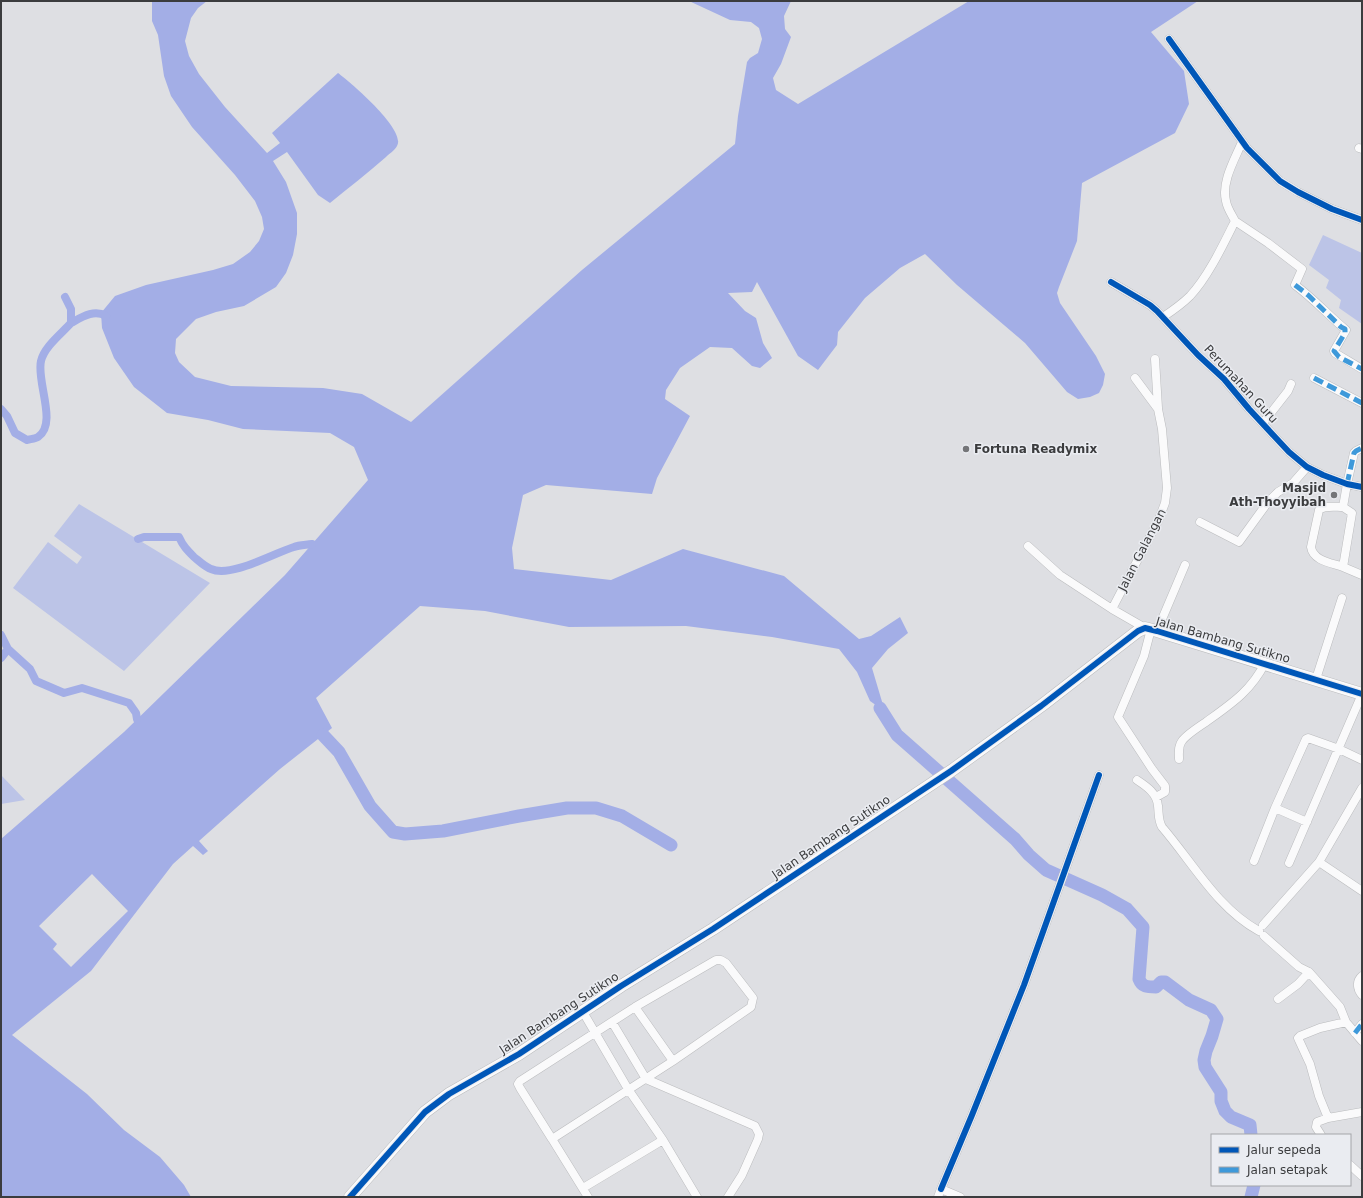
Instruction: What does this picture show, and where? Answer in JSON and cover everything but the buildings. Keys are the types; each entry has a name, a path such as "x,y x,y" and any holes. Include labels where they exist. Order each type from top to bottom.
{"street":[{"path":"1169,38 1242,142 1280,181 1332,209 1362,220"},
{"path":"1242,142 1231,168 1226,188 1226,201 1235,221 1268,243 1302,269 1295,285 1346,330 1334,351 1335,353 1362,369"},
{"path":"1163,317 1190,295 1208,270 1226,240 1235,221"},
{"name":"Perumahan Guru","path":"1111,282 1150,305 1163,317 1224,380 1249,410 1289,452 1307,467 1347,484 1362,487"},
{"path":"1155,359 1158,409"},
{"name":"Jalan Galangan","path":"1112,609 1159,519 1165,503 1167,488 1162,429 1158,409 1135,378"},
{"path":"1314,378 1362,403"},
{"path":"1263,423 1288,391 1291,384"},
{"path":"1343,507 1354,453 1362,448"},
{"path":"1200,522 1238,542 1268,502 1278,492 1293,483 1307,467"},
{"path":"1343,567 1352,513 1343,507 1321,508 1319,510 1311,547 1312,551 1320,559 1362,575"},
{"path":"1028,546 1060,575 1112,609 1151,629"},
{"path":"1156,797 1165,792 1166,786 1152,769 1118,717 1139,669 1151,629 1185,565"},
{"path":"1316,678 1342,598"},
{"name":"Jalan Bambang Sutikno","path":"350,1197 426,1112 436,1103 519,1054 938,780 1041,706 1138,631 1151,629 1316,678 1362,694"},
{"path":"1179,759 1178,749 1182,740 1226,708 1245,692 1257,678 1265,664"},
{"path":"1289,863 1362,694"},
{"path":"1254,861 1275,808 1306,739 1308,738 1339,749 1362,760"},
{"path":"938,1197 1024,985 1099,775"},
{"path":"1137,780 1151,790 1156,797 1159,821 1162,827 1220,899 1241,920 1262,931 1299,967 1308,972 1340,1007 1346,1022 1362,1041"},
{"path":"1262,931 1319,862 1362,788"},
{"path":"1275,808 1307,822"},
{"path":"1319,862 1362,891"},
{"path":"552,1139 748,1011 751,1007 753,998 726,963 721,960 716,960 635,1007 520,1081 520,1088 588,1197"},
{"path":"1278,999 1298,984 1308,972"},
{"path":"1362,976 1358,979 1358,986 1362,995"},
{"path":"635,1007 673,1061"},
{"path":"583,1012 628,1089 663,1140 695,1196"},
{"path":"612,1022 646,1079 755,1126 759,1134 758,1139 742,1175 728,1197"},
{"path":"1328,1118 1319,1096 1310,1064 1298,1038 1320,1028 1346,1022"},
{"path":"1355,1033 1362,1024"},
{"path":"1320,1134 1317,1130 1317,1122 1328,1118 1362,1112"},
{"path":"583,1188 663,1140"},
{"path":"1351,1166 1362,1176"},
{"path":"941,1189 960,1197"}],"shaded area":[{"path":"152,1 207,1 198,8 191,18 185,41 189,56 199,74 225,107 267,153 280,143 272,133 338,73 365,96 386,118 394,129 398,139 397,146 393,150 330,203 318,195 287,152 273,161 286,182 297,213 297,234 293,255 286,273 276,287 244,306 216,312 196,319 176,339 175,353 179,362 195,377 231,386 323,388 362,394 411,422 582,270 735,144 747,62 758,53 762,39 759,28 751,22 730,20 689,1 791,1 784,16 785,29 791,37 781,64 773,78 776,90 798,104 969,1 1198,1 1151,32 1184,71 1189,104 1175,133 1082,183 1077,241 1057,293 1060,303 1096,356 1105,374 1103,385 1099,393 1090,397 1078,399 1067,392 1025,343 957,285 925,254 900,268 865,298 838,332 837,345 818,370 798,356 757,282 752,292 728,293 745,311 756,318 763,343 772,358 760,368 752,366 732,348 710,347 680,368 666,390 665,399 690,416 657,478 652,494 546,485 523,495 512,548 514,569 611,580 683,549 784,576 859,639 871,636 900,617 908,633 888,649 872,668 883,705 880,708 870,701 857,672 839,649 772,637 686,626 569,627 485,611 420,606 316,698 332,728 280,769 199,841 208,851 203,855 193,846 173,864 91,971 12,1035 87,1094 124,1130 160,1157 184,1185 191,1197 1,1197 1,839 124,732 285,575 368,480 354,447 330,433 243,429 208,420 167,413 134,387 114,358 102,328 101,313 115,296 146,285 233,264 250,252 259,241 264,229 262,217 255,201 235,175 192,127 171,96 164,76 158,35 152,21"},
{"path":"1323,235 1362,253 1362,324 1339,308 1341,300 1326,288 1329,280 1309,265"},
{"path":"79,504 210,583 124,671 13,588 48,542 77,564 82,557 54,536"},
{"path":"1,775 25,800 1,804"}],"pier":[{"path":"92,874 128,911 71,967 53,949 57,944 39,926"}],"waterway":[{"path":"1,409 7,416 15,433 27,440 38,437 44,431 46,413 40,369 41,361 49,346 71,323 71,309 65,297"},
{"path":"71,323 84,316 97,313 106,316"},
{"path":"138,539 144,537 179,537 187,550 194,557 209,568 219,571 241,568 296,546 312,544"},
{"path":"1,635 8,649 30,669 36,681 64,693 82,688 129,703 136,713 137,719"},
{"path":"1,658 8,649"},
{"path":"880,708 897,735 1015,839 1029,855 1046,870 1102,895 1127,909 1143,927 1140,982 1145,986 1153,987 1156,987 1161,982 1165,982 1189,1000 1211,1010 1217,1019 1206,1051 1204,1060 1205,1067 1221,1092 1221,1101 1225,1111 1231,1117 1250,1125 1251,1134"},
{"path":"323,735 339,752 370,806 393,832 405,834 443,831 567,808 596,808 622,816 671,845"},
{"path":"1251,1197 1254,1186"}],"marked path":[{"path":"1295,285 1345,329 1345,333 1334,351 1339,357 1362,369"},
{"path":"1314,378 1362,403"},
{"path":"1347,484 1354,453 1362,448"},
{"path":"1355,1033 1362,1024"}],"cycle path":[{"path":"1169,39 1247,148 1280,181 1332,209 1362,220"},
{"path":"1111,282 1150,305 1157,311 1198,355 1224,379 1249,409 1289,452 1307,467 1347,484 1362,487"},
{"path":"350,1197 425,1112 449,1094 519,1054 621,986 713,929 951,771 1041,706 1138,631 1145,628 1157,631 1362,694"},
{"path":"941,1189 1024,985 1099,775"}],"place":[{"name":"Fortuna Readymix","path":"966,449"},
{"name":"Masjid Ath-Thoyyibah","path":"1334,495"}]}
